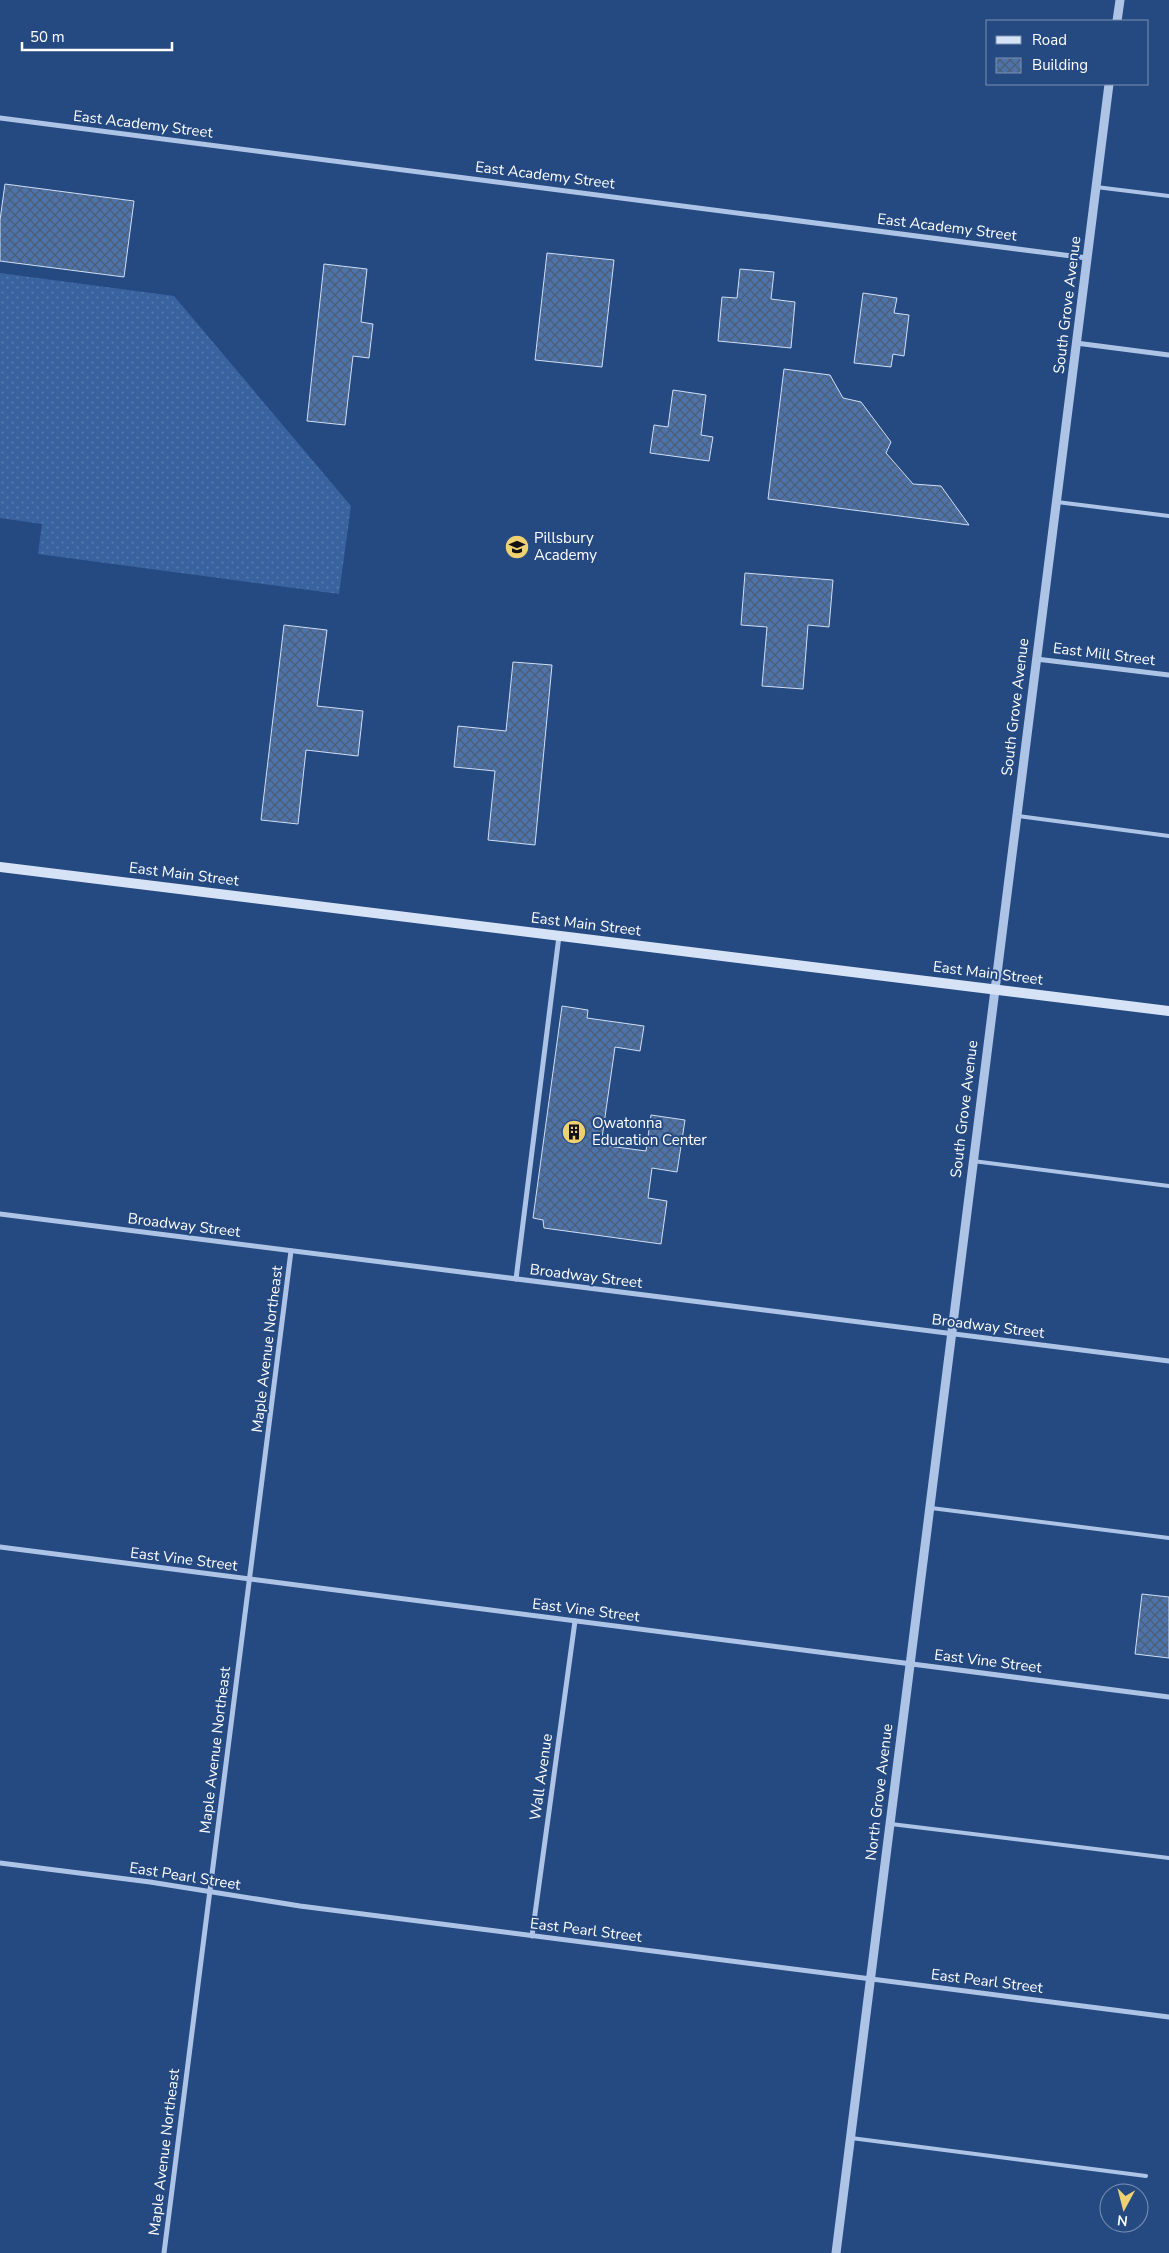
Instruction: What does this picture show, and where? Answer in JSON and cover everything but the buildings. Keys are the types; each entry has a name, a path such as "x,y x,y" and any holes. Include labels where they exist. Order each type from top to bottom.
{"main road":[{"name":"East Main Street","path":"0,867 1169,1011"}],"street":[{"path":"1117,20 1120,0"},
{"name":"South Grove Avenue","path":"950,1334 1109,85"},
{"name":"East Academy Street","path":"0,118 1086,258"},
{"path":"1076,343 1169,355"},
{"name":"East Mill Street","path":"1035,658 1169,675"},
{"path":"516,1279 558,936"},
{"name":"Broadway Street","path":"0,1214 1169,1361"},
{"name":"Maple Avenue Northeast","path":"164,2253 292,1251"},
{"name":"North Grove Avenue","path":"836,2253 950,1334"},
{"name":"East Vine Street","path":"0,1548 1169,1697"},
{"name":"Wall Avenue","path":"532,1936 575,1621"},
{"name":"East Pearl Street","path":"0,1863 150,1882 210,1893 532,1936 1169,2017"}],"lane":[{"path":"1096,187 1169,196"},
{"path":"1056,502 1169,516"},
{"path":"1015,815 1169,836"},
{"path":"972,1161 1169,1186"},
{"path":"929,1508 1169,1538"},
{"path":"889,1824 1169,1858"},
{"path":"850,2138 1146,2176"}],"shaded area":[{"path":"0,273 174,296 351,506 339,594 38,554 42,524 0,518"}],"place":[{"name":"Pillsbury Academy","path":"517,547"},
{"name":"Owatonna Education Center","path":"574,1132"}]}
